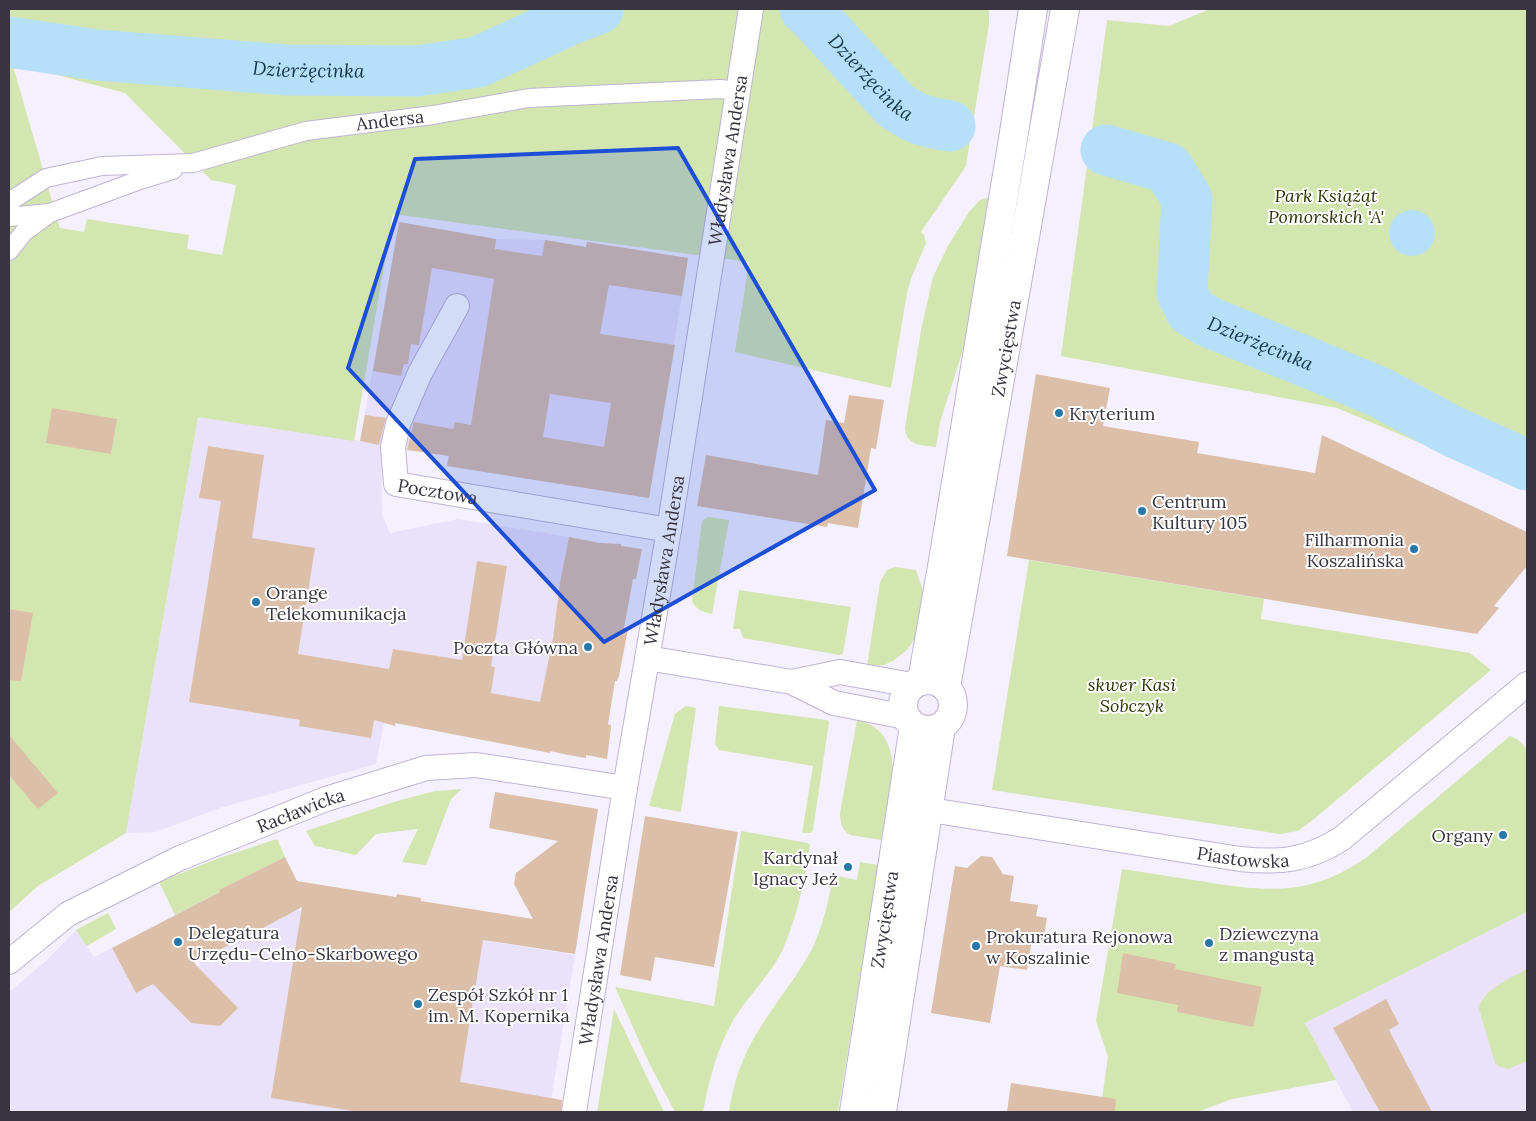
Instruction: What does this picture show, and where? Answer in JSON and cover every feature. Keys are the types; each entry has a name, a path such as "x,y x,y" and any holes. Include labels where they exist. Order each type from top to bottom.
{"street":[{"name":"Władysława Andersa","path":"574,1112 646,658 669,530 751,9"},
{"name":"Zwycięstwa","path":"927,684 1033,9"},
{"name":"Zwycięstwa","path":"927,684 1065,9"},
{"name":"Andersa","path":"9,202 46,178 102,166 193,163 306,131 433,115 529,98 720,89 738,91"},
{"path":"9,217 50,212 137,180 193,163"},
{"path":"9,251 24,232 50,212"},
{"name":"Pocztowa","path":"457,306 420,373 398,424 393,447 396,484 669,530"},
{"path":"646,658 792,682 834,704 870,710 921,723"},
{"path":"792,682 840,672 927,684"},
{"name":"Zwycięstwa","path":"927,684 951,695 954,704 952,713 947,721 921,723 903,709 903,700 906,692 927,684"},
{"name":"Piastowska","path":"915,808 1240,859 1266,862 1285,861 1325,849 1341,839 1525,691"},
{"name":"Zwycięstwa","path":"882,1112 915,808 921,723"},
{"name":"Racławicka","path":"9,962 68,914 180,858 326,799 426,768 476,765 625,788"},
{"name":"Zwycięstwa","path":"854,1112 915,808"}],"highlighted area":[{"path":"678,148 875,490 604,642 348,368 415,159"}],"shaded area":[{"path":"399,222 496,239 545,240 586,247 587,242 688,258 649,498 447,466 448,456 381,445 382,515 390,533 458,519 569,537 560,582 555,632 552,637 554,638 551,645 541,703 491,693 495,666 393,649 383,697 384,722 376,764 220,808 155,832 126,833 198,417 360,441"},
{"name":"Zespół Szkół nr 1 im. M. Kopernika","path":"277,907 575,955 549,1112 9,1112 9,992 46,961 76,930 94,957 112,948 136,993 183,968 186,973 201,965 199,960 282,918"},
{"path":"1527,912 1527,1112 1353,1112 1305,1023"}],"green space":[{"path":"9,9 989,9 989,24 966,166 921,232 926,243 907,293 891,388 735,352 749,262 393,214 354,441 198,417 126,833 38,886 9,912","holes":["12,63 125,93 211,180 236,185 222,255 187,249 189,235 87,219 84,232 60,228"]},
{"name":"Park Książąt Pomorskich 'A'","path":"1210,9 1527,9 1527,488 1337,408 1061,356 1107,20 1169,26"},
{"path":"992,199 970,328 940,422 936,447 916,444 908,438 905,428 921,330 933,277 948,246 969,212 980,200"},
{"path":"708,517 729,520 712,614 700,610 692,601 702,521"},
{"name":"skwer Kasi Sobczyk","path":"1029,560 1264,599 1261,619 1470,653 1491,670 1298,831 1280,834 992,790"},
{"path":"895,567 916,570 925,597 916,637 907,650 893,661 884,665 867,666 880,582 887,570"},
{"path":"739,590 851,607 843,653 840,655 743,638 740,629 733,629"},
{"path":"686,706 696,708 681,812 649,806 675,714"},
{"path":"719,706 827,720 829,722 811,833 802,833 813,766 719,750 715,744"},
{"path":"857,720 874,727 885,739 891,753 892,789 882,840 850,835 845,831 841,823 840,813"},
{"path":"1510,736 1520,741 1527,750 1527,912 1305,1023 1336,1080 1232,1099 1197,1112 1100,1112 1108,1057 1096,1021 1122,869 1250,888 1270,889 1308,885 1328,879 1367,857"},
{"path":"462,789 451,799 426,865 402,862 418,829 376,834 356,855 315,846 306,831 397,801 435,791"},
{"path":"741,831 808,843 810,845 800,899 782,951 728,1030 718,1053 703,1112 675,1112 649,1063 615,987 714,1006"},
{"path":"277,839 285,857 175,915 159,882 219,858"},
{"path":"860,862 878,865 838,1112 729,1112 736,1081 752,1042 806,960 816,940 830,894 833,875 857,880"},
{"path":"108,913 116,929 87,946 76,930"},
{"path":"1527,969 1527,1061 1508,1069 1495,1063 1479,1009 1481,1002 1491,990"},
{"path":"614,1009 664,1112 597,1112"}],"water":[{"path":"1408,210 1416,210 1425,214 1431,220 1435,233 1431,246 1425,252 1416,256 1408,256 1399,252 1393,246 1389,237 1389,229 1393,220 1399,214"}],"building":[{"path":"399,222 496,239 495,249 542,256 545,240 586,247 587,242 688,258 682,296 609,285 600,334 675,345 649,498 447,466 449,456 407,450 414,422 453,429 455,422 471,425 494,279 432,268 419,345 411,344 408,364 404,364 401,376 373,371","holes":["550,394 611,403 604,447 543,437"]},
{"path":"1036,374 1110,388 1103,426 1199,442 1197,453 1315,473 1322,435 1527,532 1527,566 1494,606 1499,608 1477,634 1007,556"},
{"path":"849,395 884,400 876,449 871,448 858,528 828,523 827,527 697,506 706,455 818,475 826,420 844,423"},
{"path":"52,408 117,419 111,454 46,443"},
{"path":"365,415 386,418 379,445 360,441"},
{"path":"208,446 264,455 252,538 315,548 298,654 389,669 393,649 462,660 477,561 507,566 491,666 495,667 491,693 540,702 553,638 560,582 569,537 600,543 621,544 621,546 642,549 636,579 633,579 624,628 628,629 619,676 617,681 615,681 608,724 611,727 607,759 586,755 586,758 550,751 550,753 395,723 395,726 374,720 371,738 299,726 300,720 189,702 221,501 199,498"},
{"path":"9,609 33,613 21,681 9,680"},
{"path":"9,735 58,793 38,809 9,775"},
{"path":"495,792 598,809 575,954 483,940 460,1082 562,1100 561,1112 360,1112 271,1098 302,907 194,963 238,1008 220,1026 191,1023 153,984 136,993 112,948 220,892 219,890 285,857 297,881 396,897 397,894 421,898 421,901 533,919 514,884 516,873 558,841 489,828"},
{"path":"645,816 738,832 714,967 655,957 651,981 620,975"},
{"path":"981,856 992,857 1003,874 1014,876 1010,901 1038,905 1036,916 1047,918 1043,942 1032,940 1027,970 1000,966 990,1023 931,1013 955,866 967,868"},
{"path":"1123,953 1176,964 1175,969 1262,987 1253,1027 1177,1012 1178,1005 1117,993"},
{"path":"1386,999 1399,1024 1389,1030 1432,1112 1380,1112 1333,1028"},
{"path":"1011,1083 1116,1099 1115,1112 1007,1112"}],"waterway":[{"name":"Dzierżęcinka","path":"9,42 97,55 287,70 417,71 478,62 567,21 598,9"},
{"name":"Dzierżęcinka","path":"805,9 895,105 921,120 950,126"},
{"name":"Dzierżęcinka","path":"1106,150 1168,168 1187,199 1182,293 1191,311 1209,322 1377,391 1452,431 1527,465"}],"place":[{"name":"Kryterium","path":"1059,413"},
{"name":"Centrum Kultury 105","path":"1142,511"},
{"name":"Filharmonia Koszalińska","path":"1414,549"},
{"name":"Orange Telekomunikacja","path":"256,602"},
{"name":"Poczta Główna","path":"588,647"},
{"name":"Organy","path":"1503,835"},
{"name":"Kardynał Ignacy Jeż","path":"848,867"},
{"name":"Delegatura Urzędu-Celno-Skarbowego","path":"178,942"},
{"name":"Dziewczyna z mangustą","path":"1209,943"},
{"name":"Prokuratura Rejonowa w Koszalinie","path":"976,946"},
{"name":"Zespół Szkół nr 1 im. M. Kopernika","path":"418,1004"}]}
